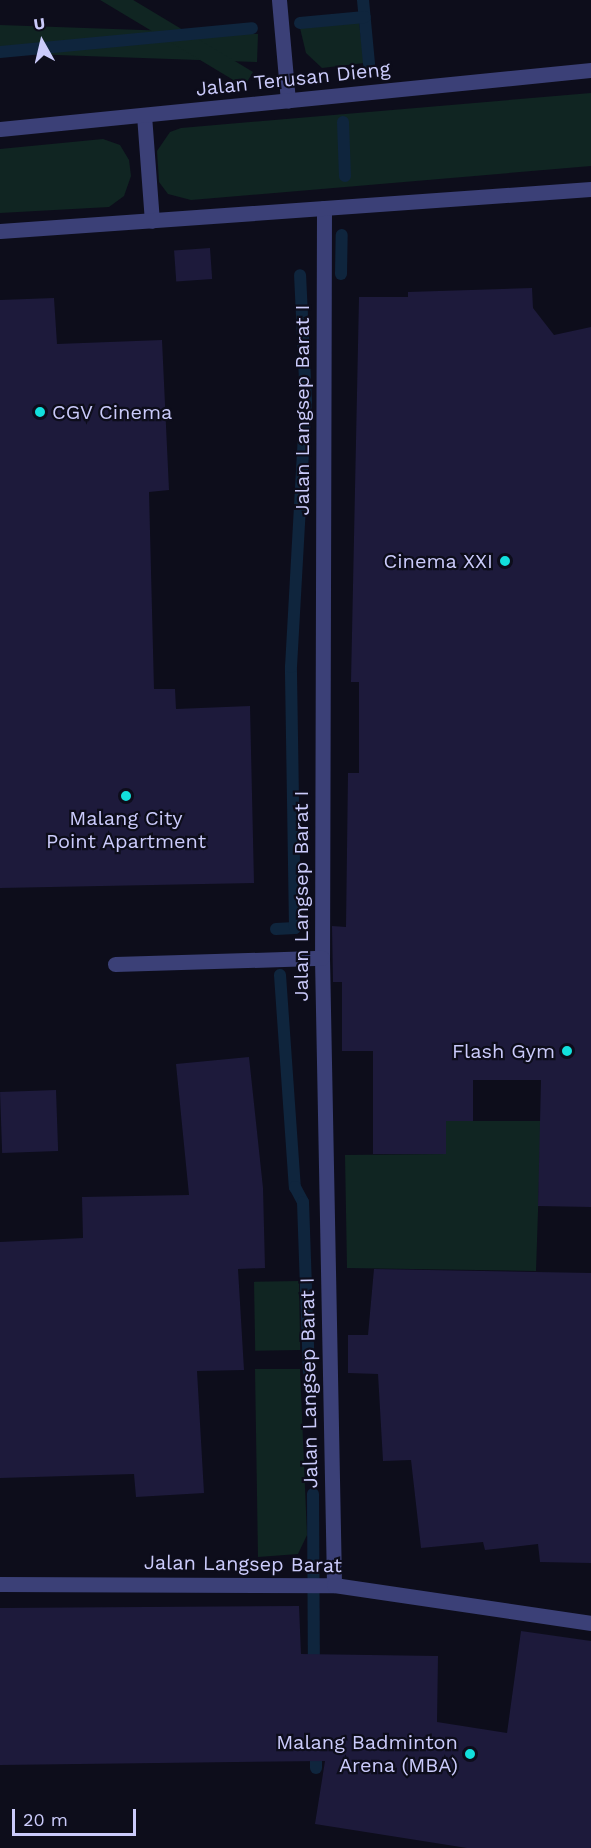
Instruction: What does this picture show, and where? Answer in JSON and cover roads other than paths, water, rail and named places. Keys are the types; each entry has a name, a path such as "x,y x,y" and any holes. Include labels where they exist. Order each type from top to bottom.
{"street":[{"path":"279,0 288,101"},
{"name":"Jalan Terusan Dieng","path":"0,129 591,70"},
{"path":"144,115 152,221"},
{"path":"0,231 591,189"},
{"name":"Jalan Langsep Barat I","path":"324,208 322,958 334,1585"},
{"path":"115,964 322,958"},
{"name":"Jalan Langsep Barat","path":"0,1584 301,1583 334,1585 591,1623"}],"waterway":[{"path":"363,0 369,64"},
{"path":"300,23 365,17"},
{"path":"0,52 252,28"},
{"path":"343,122 345,176"},
{"path":"341,274 342,235"},
{"path":"276,929 295,928 291,667 306,401 300,275"},
{"path":"280,975 295,1187 303,1202 309,1372"},
{"path":"313,1494 314,1671"},
{"path":"316,1745 316,1768"}],"place":[{"name":"CGV Cinema","path":"40,412"},
{"name":"Cinema XXI","path":"505,561"},
{"name":"Malang City Point Apartment","path":"126,796"},
{"name":"Flash Gym","path":"567,1051"},
{"name":"Malang Badminton Arena (MBA)","path":"470,1754"}]}
